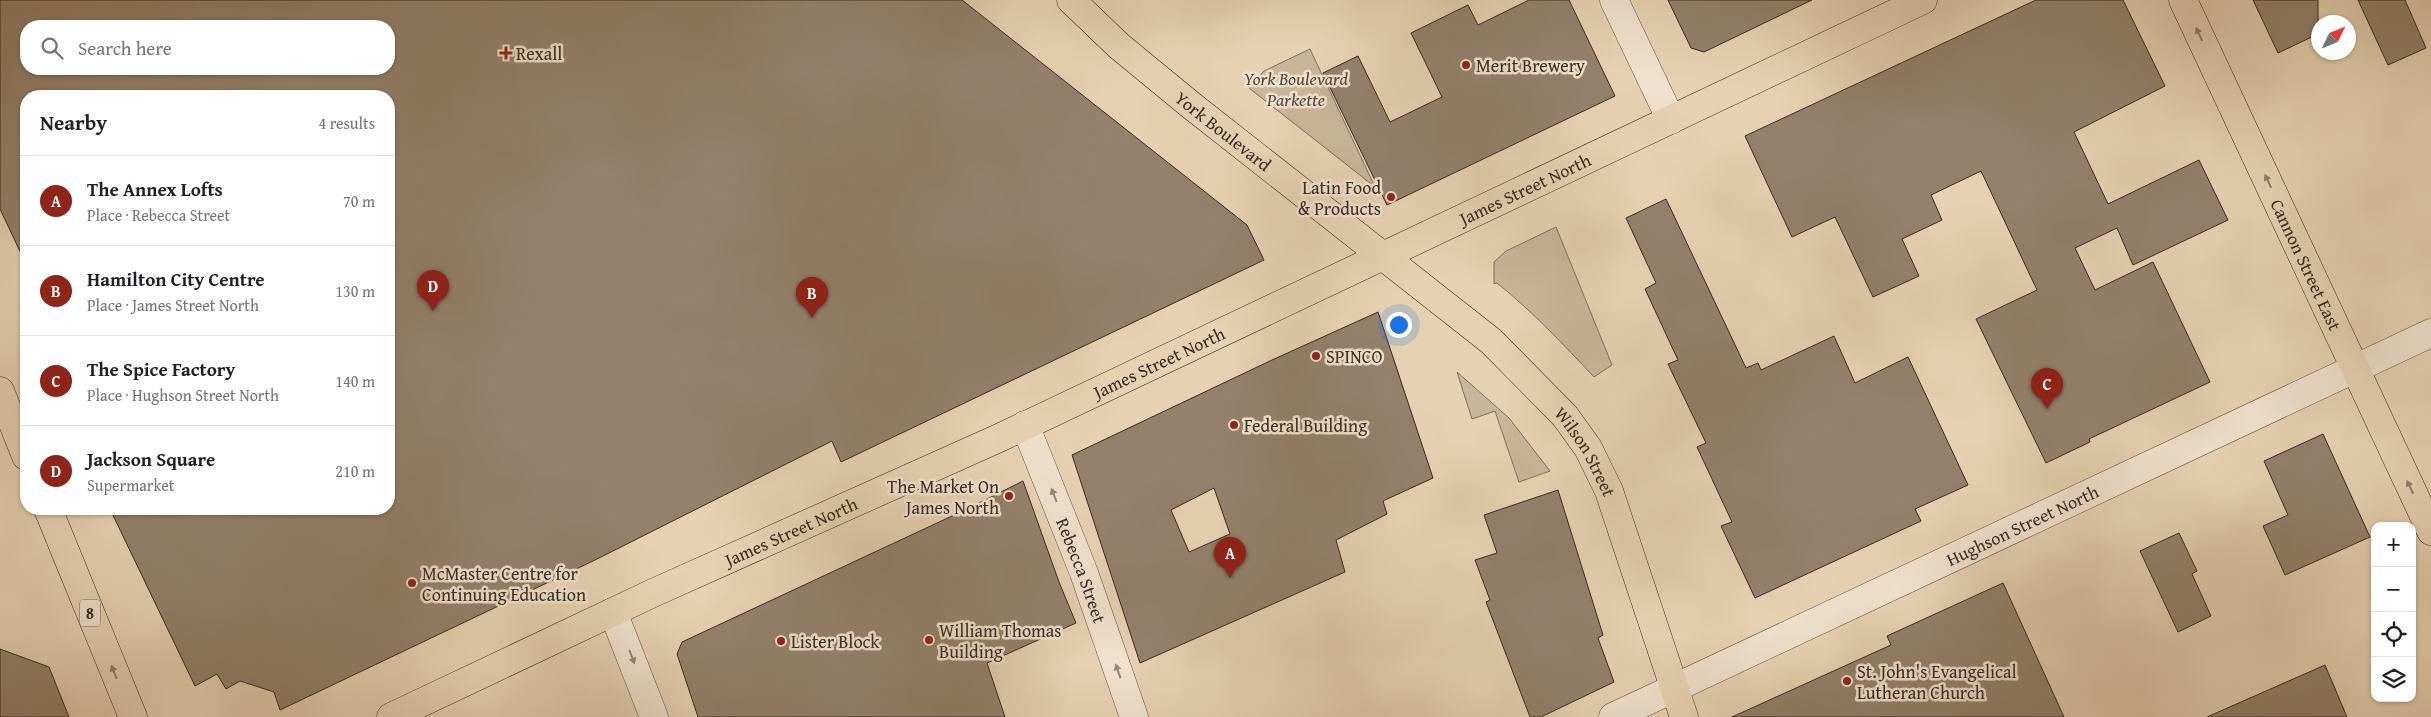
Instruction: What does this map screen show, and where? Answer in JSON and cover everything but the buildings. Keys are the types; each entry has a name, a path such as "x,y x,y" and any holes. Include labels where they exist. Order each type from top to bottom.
{"main road":[{"name":"York Boulevard","path":"1071,0 1119,46 1157,78 1382,256"},
{"name":"James Street North","path":"391,717 613,612 1025,425 1923,0"},
{"name":"Cannon Street East","path":"2183,0 2431,531"},
{"name":"Wilson Street","path":"1382,256 1491,341 1565,416 1588,448 1609,491 1684,717"},
{"path":"0,391 20,441"},
{"name":"8","path":"50,515 133,717"}],"street":[{"path":"1614,0 1670,120"},
{"name":"Hughson Street North","path":"1613,717 2431,333"},
{"name":"Rebecca Street","path":"1025,425 1084,573 1134,717"},
{"path":"613,612 654,717"}],"green space":[{"name":"York Boulevard Parkette","path":"1310,49 1375,187 1249,88 1264,71"},
{"path":"1556,227 1612,365 1594,377 1523,305 1497,283 1494,284 1494,262 1506,251"},
{"path":"1457,372 1509,418 1550,471 1519,482 1495,411 1472,419"}],"place":[{"name":"Rexall","path":"506,53"},
{"name":"Merit Brewery","path":"1466,65"},
{"name":"Latin Food & Products","path":"1391,197"},
{"name":"Jackson Square","path":"433,311"},
{"name":"Hamilton City Centre","path":"812,318"},
{"name":"SPINCO","path":"1316,356"},
{"name":"The Spice Factory","path":"2047,409"},
{"name":"Federal Building","path":"1234,425"},
{"name":"The Market On James North","path":"1009,496"},
{"name":"The Annex Lofts","path":"1230,578"},
{"name":"McMaster Centre for Continuing Education","path":"412,583"},
{"name":"William Thomas Building","path":"929,640"},
{"name":"Lister Block","path":"781,641"},
{"name":"St. John's Evangelical Lutheran Church","path":"1847,681"}]}
